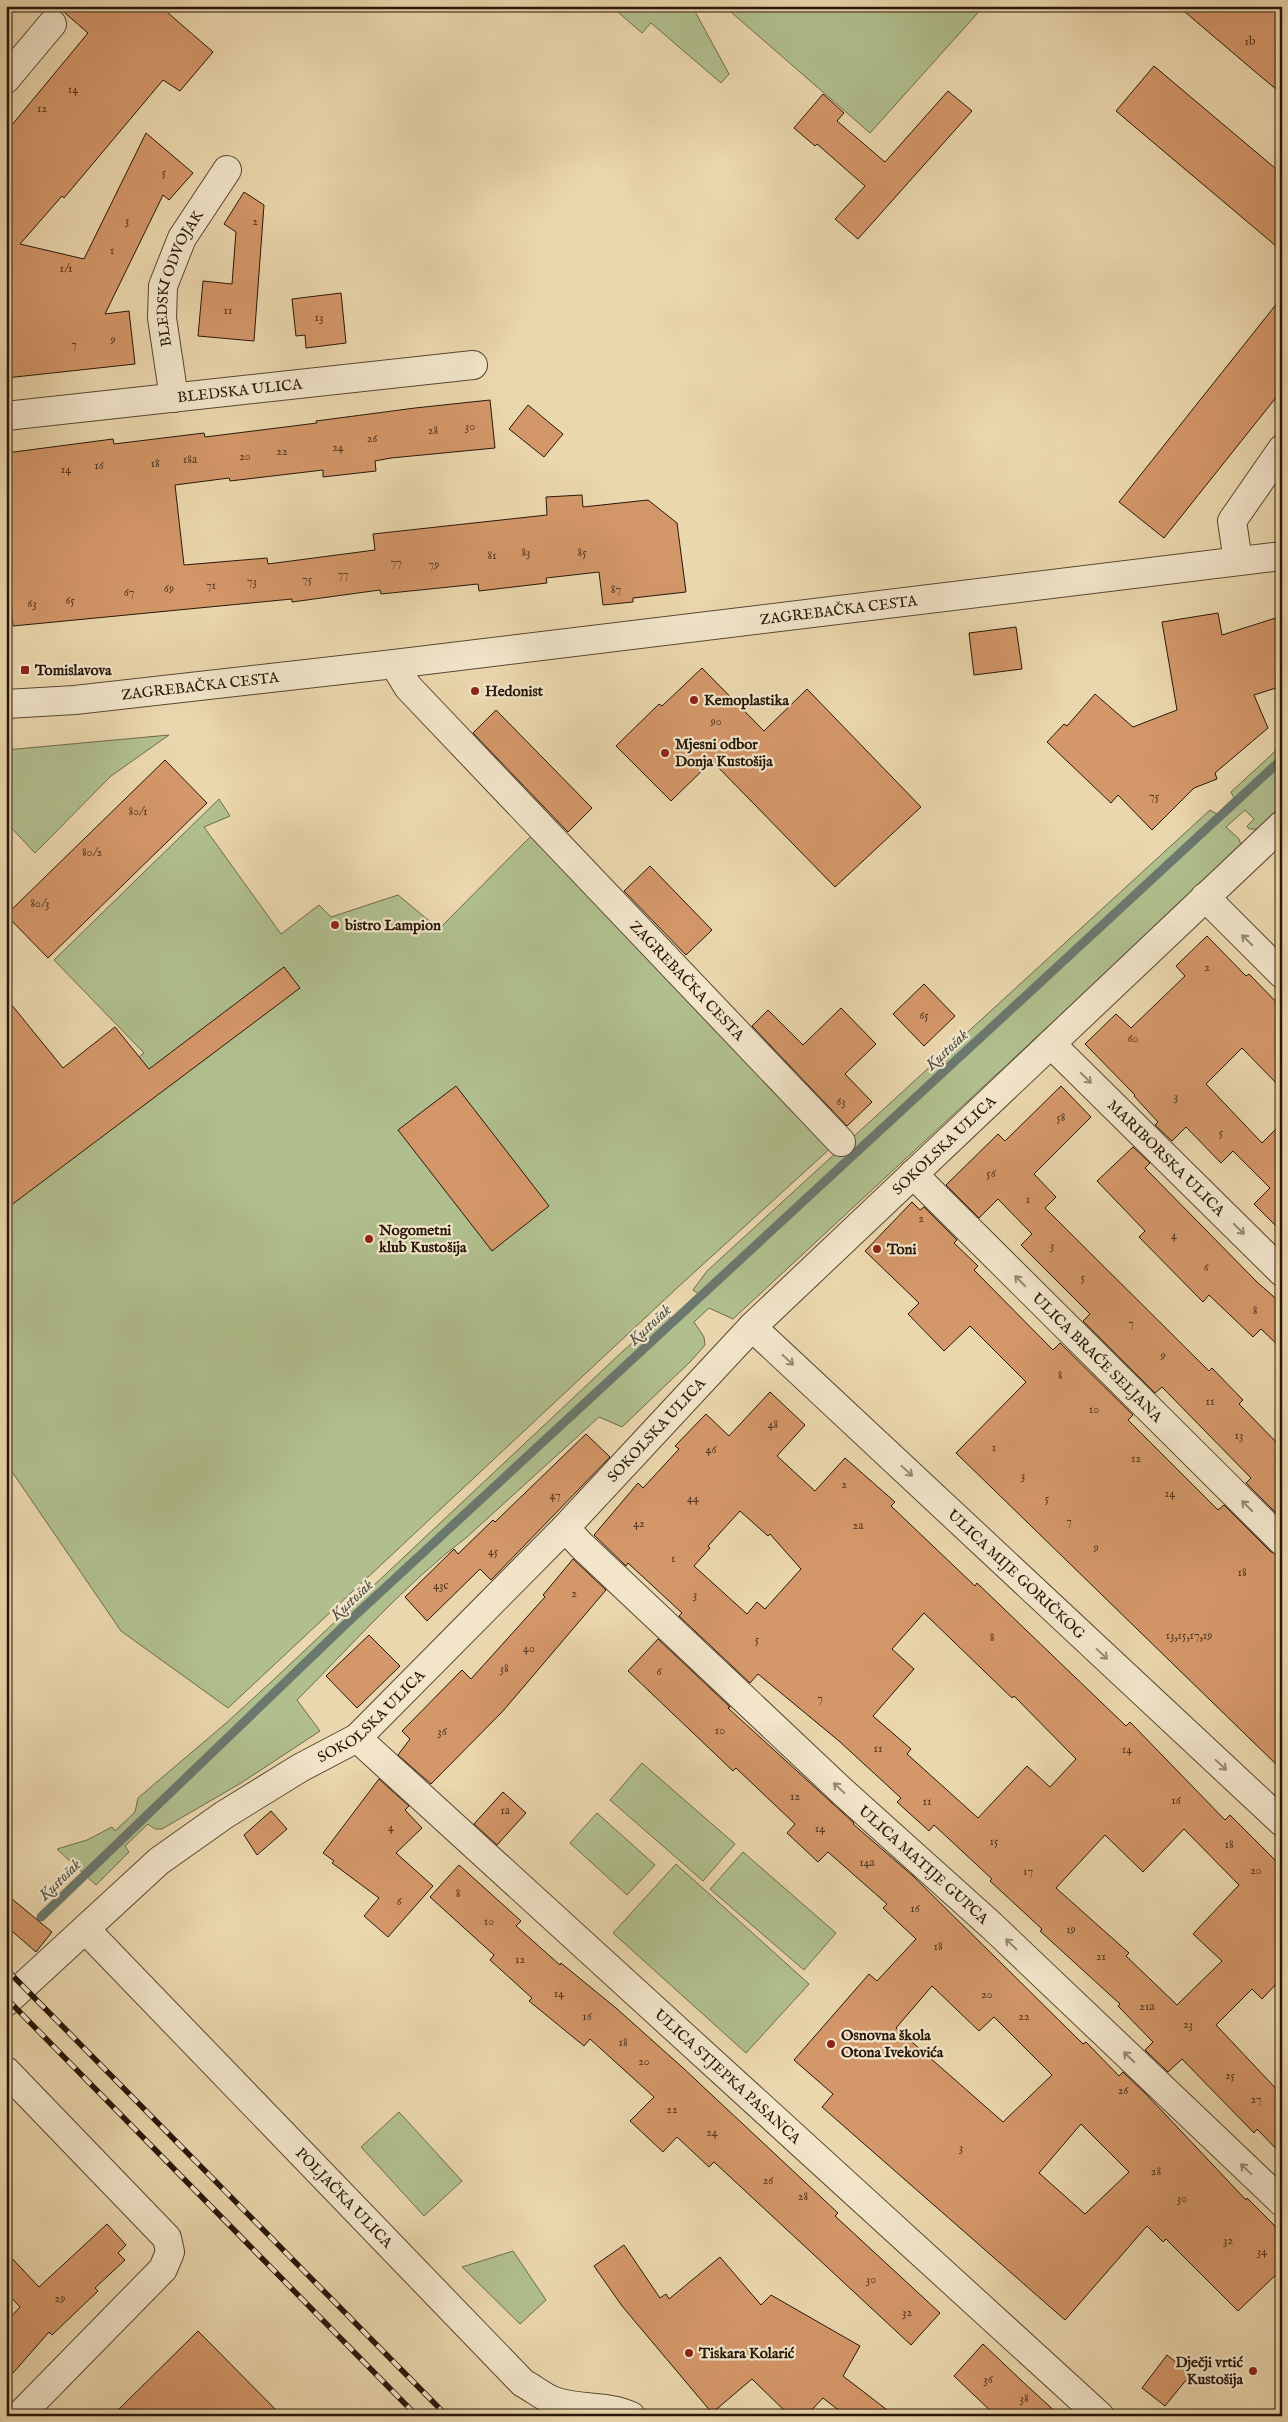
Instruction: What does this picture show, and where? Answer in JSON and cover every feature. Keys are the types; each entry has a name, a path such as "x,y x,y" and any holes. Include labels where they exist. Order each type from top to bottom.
{"street":[{"path":"6,79 52,24"},
{"name":"BLEDSKI ODVOJAK","path":"174,398 162,318 163,286 182,238 227,170"},
{"name":"BLEDSKA ULICA","path":"6,416 473,365"},
{"path":"1238,561 1232,521 1282,449"},
{"name":"ZAGREBAČKA CESTA","path":"6,704 75,700 394,664 1282,556"},
{"name":"ZAGREBAČKA CESTA","path":"394,664 408,687 841,1142"},
{"name":"SOKOLSKA ULICA","path":"6,2002 166,1856 300,1768 357,1738 565,1528 752,1327 1282,825"},
{"path":"1205,897 1282,974"},
{"name":"MARIBORSKA ULICA","path":"1051,1044 1282,1272"},
{"name":"ULICA BRAĆE SELJANA","path":"913,1174 1282,1541"},
{"name":"ULICA MIJE GORIČKOG","path":"752,1327 1282,1822"},
{"name":"ULICA MATIJE GUPCA","path":"565,1528 837,1786 992,1926 1282,2202"},
{"name":"ULICA STJEPKA PASANCA","path":"357,1738 1100,2416"},
{"name":"POLJAČKA ULICA","path":"86,1930 523,2383 553,2401 621,2411 632,2416"},
{"path":"6,2071 168,2238 170,2252 163,2269 19,2416"}],"green space":[{"path":"611,6 692,6 729,74 721,83 651,23 642,33"},
{"path":"724,6 866,6 872,11 876,6 984,6 870,133"},
{"path":"169,735 111,776 35,853 6,822 6,750"},
{"path":"1282,745 1282,806 1257,829 1249,829 1247,826 1254,819 1245,810 1226,827 1239,839 1241,845 1237,851 733,1319 709,1308 694,1322 704,1337 705,1345 691,1361 622,1427 599,1417 400,1595 297,1700 320,1731 241,1783 162,1829 155,1829 148,1824 125,1846 129,1852 96,1885 57,1849 87,1840 112,1827 115,1831 135,1812 138,1798 270,1683 623,1351 665,1314 672,1319 699,1294 693,1290 707,1271 1210,810 1217,814 1234,798 1231,792"},
{"name":"Nogometni klub Kustošija","path":"219,799 230,816 204,827 281,934 319,905 331,917 398,895 439,929 533,834 834,1145 677,1288 228,1708 121,1631 6,1463 6,1160 144,1053 54,960"},
{"path":"642,1763 735,1844 703,1881 610,1800"},
{"path":"597,1813 655,1865 627,1895 570,1843"},
{"path":"743,1852 836,1933 804,1970 710,1889"},
{"path":"676,1864 809,1984 746,2053 613,1933"},
{"path":"399,2112 462,2181 424,2216 361,2147"},
{"path":"513,2251 546,2300 520,2324 462,2267"}],"building":[{"path":"57,6 160,6 213,52 180,91 163,80 64,198 62,196 20,244 84,259 146,133 193,173 169,200 163,195 105,314 129,311 135,364 6,378 6,132 88,33"},
{"path":"1178,6 1282,6 1282,94 1259,75"},
{"path":"1154,66 1282,174 1282,251 1116,111"},
{"path":"948,91 972,111 858,239 835,219 865,186 817,144 815,146 794,128 823,94 844,113 837,121 885,162"},
{"path":"244,192 264,205 254,341 198,336 203,281 232,284 236,232 224,224"},
{"path":"341,293 346,343 306,348 305,335 296,336 292,299"},
{"path":"1282,297 1282,390 1164,538 1119,502"},
{"path":"490,400 495,448 375,461 376,471 323,477 323,470 230,481 229,478 175,485 184,565 267,558 268,564 375,550 373,534 547,515 546,497 582,495 583,507 648,500 677,523 686,592 633,598 633,602 603,605 599,572 546,578 547,583 479,591 478,584 381,594 380,590 292,602 292,599 13,626 6,544 6,453 113,439 114,444 204,433 205,437 415,408"},
{"path":"528,405 563,434 544,457 509,429"},
{"path":"1218,613 1222,635 1282,616 1282,686 1254,695 1268,728 1215,773 1217,779 1194,788 1152,830 1118,795 1111,803 1047,742 1064,724 1067,726 1095,694 1133,727 1177,710 1162,622"},
{"path":"1016,627 1022,669 974,675 969,633"},
{"path":"702,668 764,731 807,689 921,807 835,887 712,761 671,801 616,746 659,704 662,706"},
{"path":"496,710 592,808 568,832 473,733"},
{"path":"165,760 207,803 48,958 6,915"},
{"path":"650,866 712,930 686,955 624,891"},
{"path":"1207,936 1246,976 1249,974 1282,1008 1282,1089 1242,1048 1206,1084 1262,1143 1282,1123 1282,1232 1254,1204 1270,1188 1233,1151 1221,1163 1186,1127 1172,1141 1155,1125 1158,1122 1135,1095 1085,1044 1116,1014 1131,1028 1185,976 1176,966"},
{"path":"284,967 300,988 6,1209 6,998 63,1068 115,1027 149,1069"},
{"path":"924,984 955,1016 924,1046 893,1014"},
{"path":"841,1008 876,1044 845,1074 872,1102 847,1126 752,1026 768,1010 803,1045"},
{"path":"456,1086 549,1206 492,1251 398,1130"},
{"path":"1061,1086 1091,1117 1034,1174 1056,1197 1045,1208 1209,1371 1212,1368 1243,1400 1239,1404 1282,1448 1282,1519 1246,1483 1251,1478 1162,1387 1155,1393 1083,1321 1090,1314 1021,1245 1032,1234 998,1199 979,1218 946,1185 998,1134 1005,1141"},
{"path":"1133,1147 1150,1163 1145,1168 1257,1282 1282,1304 1282,1349 1261,1329 1253,1337 1209,1295 1203,1302 1139,1237 1145,1231 1097,1181"},
{"path":"912,1202 920,1210 924,1207 957,1240 954,1243 978,1266 974,1270 1053,1350 1060,1343 1133,1415 1128,1420 1218,1510 1224,1505 1271,1552 1282,1556 1282,1770 956,1453 1026,1382 970,1326 944,1351 908,1314 919,1303 865,1251"},
{"path":"770,1392 805,1425 777,1456 815,1491 845,1458 895,1502 891,1506 975,1586 977,1583 1126,1726 1130,1722 1225,1820 1230,1815 1282,1867 1282,1978 1262,1999 1252,1989 1216,2025 1282,2095 1282,2155 1257,2129 1254,2133 1182,2059 1168,2072 1145,2050 1153,2042 1118,2006 1120,2004 1040,1931 1042,1929 990,1881 992,1879 934,1825 929,1831 897,1802 901,1798 839,1741 758,1674 750,1683 679,1616 682,1613 628,1563 626,1566 594,1535 638,1483 643,1488 679,1449 675,1446 706,1414 729,1436","holes":["740,1511 768,1536 770,1534 801,1569 765,1609 757,1602 747,1614 694,1566 710,1548 708,1546","924,1613 1012,1698 1014,1696 1076,1759 1050,1787 1027,1766 978,1818 907,1754 911,1749 873,1716 914,1669 892,1649","1184,1829 1239,1885 1193,1934 1222,1961 1177,2005 1126,1956 1129,1953 1056,1888 1105,1835 1143,1872"]},
{"path":"586,1434 610,1457 491,1580 480,1569 427,1621 405,1597 454,1549 458,1554 493,1520 495,1522"},
{"path":"573,1559 606,1590 503,1711 431,1784 398,1755 410,1739 402,1731 462,1670 471,1679 545,1597 543,1595"},
{"path":"369,1635 400,1666 357,1708 326,1676"},
{"path":"658,1639 730,1707 728,1708 853,1824 913,1876 1083,2044 1086,2042 1119,2076 1123,2072 1146,2094 1246,2200 1247,2198 1282,2233 1282,2269 1238,2311 1166,2239 1163,2242 1147,2226 1065,2320 822,2107 833,2094 794,2060 869,1974 877,1981 916,1939 883,1908 887,1904 828,1852 818,1862 787,1833 795,1824 736,1768 733,1771 628,1671","holes":["932,1986 979,2031 994,2017 1052,2075 1003,2122 896,2028","1081,2124 1129,2172 1085,2214 1039,2173"]},
{"path":"379,1779 409,1806 405,1810 422,1828 396,1853 433,1886 388,1937 364,1916 379,1898 332,1863 334,1861 323,1853"},
{"path":"503,1792 526,1813 497,1845 474,1824"},
{"path":"271,1811 287,1829 257,1855 244,1835"},
{"path":"459,1865 521,1921 516,1926 560,1965 561,1963 616,2008 682,2067 838,2213 835,2216 940,2313 911,2345 714,2162 709,2167 677,2137 663,2152 630,2121 654,2097 590,2039 584,2046 529,2001 532,1998 490,1960 494,1955 430,1897"},
{"path":"6,1894 52,1932 36,1952 6,1926"},
{"path":"107,2224 126,2245 118,2253 125,2260 95,2288 98,2291 52,2335 49,2332 6,2381 6,2322 20,2307 6,2292 6,2252 39,2287"},
{"path":"624,2245 660,2298 666,2294 669,2299 720,2257 761,2305 771,2295 860,2346 843,2376 895,2416 846,2416 823,2398 806,2416 790,2416 752,2379 712,2413 622,2306 594,2266"},
{"path":"198,2331 282,2416 112,2416"},
{"path":"983,2344 1060,2416 996,2416 954,2376"},
{"path":"1167,2355 1191,2374 1165,2406 1142,2388"}],"waterway":[{"name":"Kustošak","path":"41,1917 348,1622 1282,759"}],"railway":[{"path":"6,1969 447,2416"},
{"path":"6,1998 417,2416"}],"place":[{"name":"Tomislavova","path":"25,670"},
{"name":"Hedonist","path":"475,691"},
{"name":"Kemoplastika","path":"694,700"},
{"name":"Mjesni odbor Donja Kustošija","path":"665,753"},
{"name":"bistro Lampion","path":"335,925"},
{"name":"Nogometni klub Kustošija","path":"369,1239"},
{"name":"Toni","path":"877,1249"},
{"name":"Osnovna škola Otona Ivekovića","path":"831,2044"},
{"name":"Tiskara Kolarić","path":"689,2353"},
{"name":"Dječji vrtić Kustošija","path":"1253,2371"}]}
